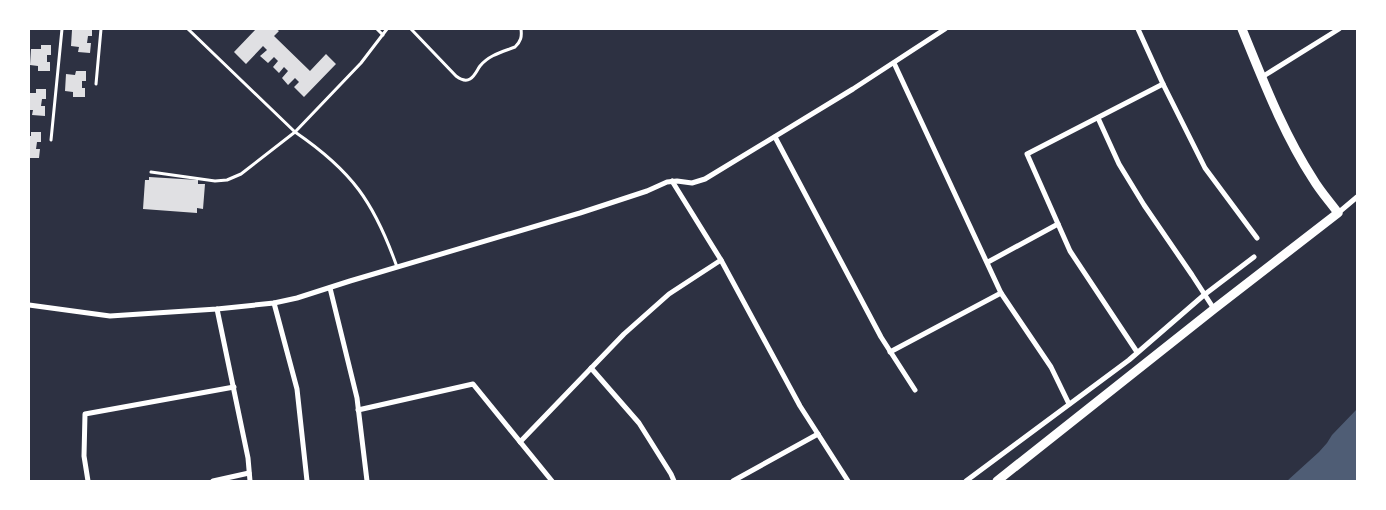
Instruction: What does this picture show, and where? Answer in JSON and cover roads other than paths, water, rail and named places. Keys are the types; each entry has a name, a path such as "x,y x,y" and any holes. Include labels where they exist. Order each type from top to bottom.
{"street":[{"path":"29,305 110,316 274,303 297,298 580,213 672,182 692,183 700,181 894,63 945,29"},
{"path":"1138,29 1204,168 1257,238"},
{"path":"1242,29 1276,109 1312,178 1338,213"},
{"path":"1262,78 1339,29"},
{"path":"894,63 1001,293 1051,367 1069,404"},
{"path":"1138,352 1070,250 1027,154 1163,84"},
{"path":"1098,118 1119,164 1214,309"},
{"path":"774,137 890,352 915,390"},
{"path":"672,182 721,260 800,406 848,481"},
{"path":"996,481 1357,197"},
{"path":"988,262 1058,224"},
{"path":"966,481 1138,352 1204,295 1254,257"},
{"path":"520,442 624,334 669,294 721,260"},
{"path":"330,288 357,398 367,481"},
{"path":"890,352 1001,293"},
{"path":"274,303 297,389 307,481"},
{"path":"217,309 248,458 250,481"},
{"path":"591,368 639,423 674,481"},
{"path":"358,410 473,384 552,481"},
{"path":"88,481 84,456 85,414 234,387"},
{"path":"732,481 818,434"},
{"path":"212,481 249,473"}],"lane":[{"path":"51,140 62,29"},
{"path":"96,84 101,29"},
{"path":"188,29 295,132 317,147 352,180 380,222 397,267"},
{"path":"377,29 383,35"},
{"path":"152,172 215,181 227,180 241,174 295,132 361,63 387,29"},
{"path":"411,29 456,76 467,80 472,78 481,65 489,58 515,47 521,39 521,29"}],"water":[{"path":"1357,409 1357,481 1287,481 1319,452 1332,435"}]}
